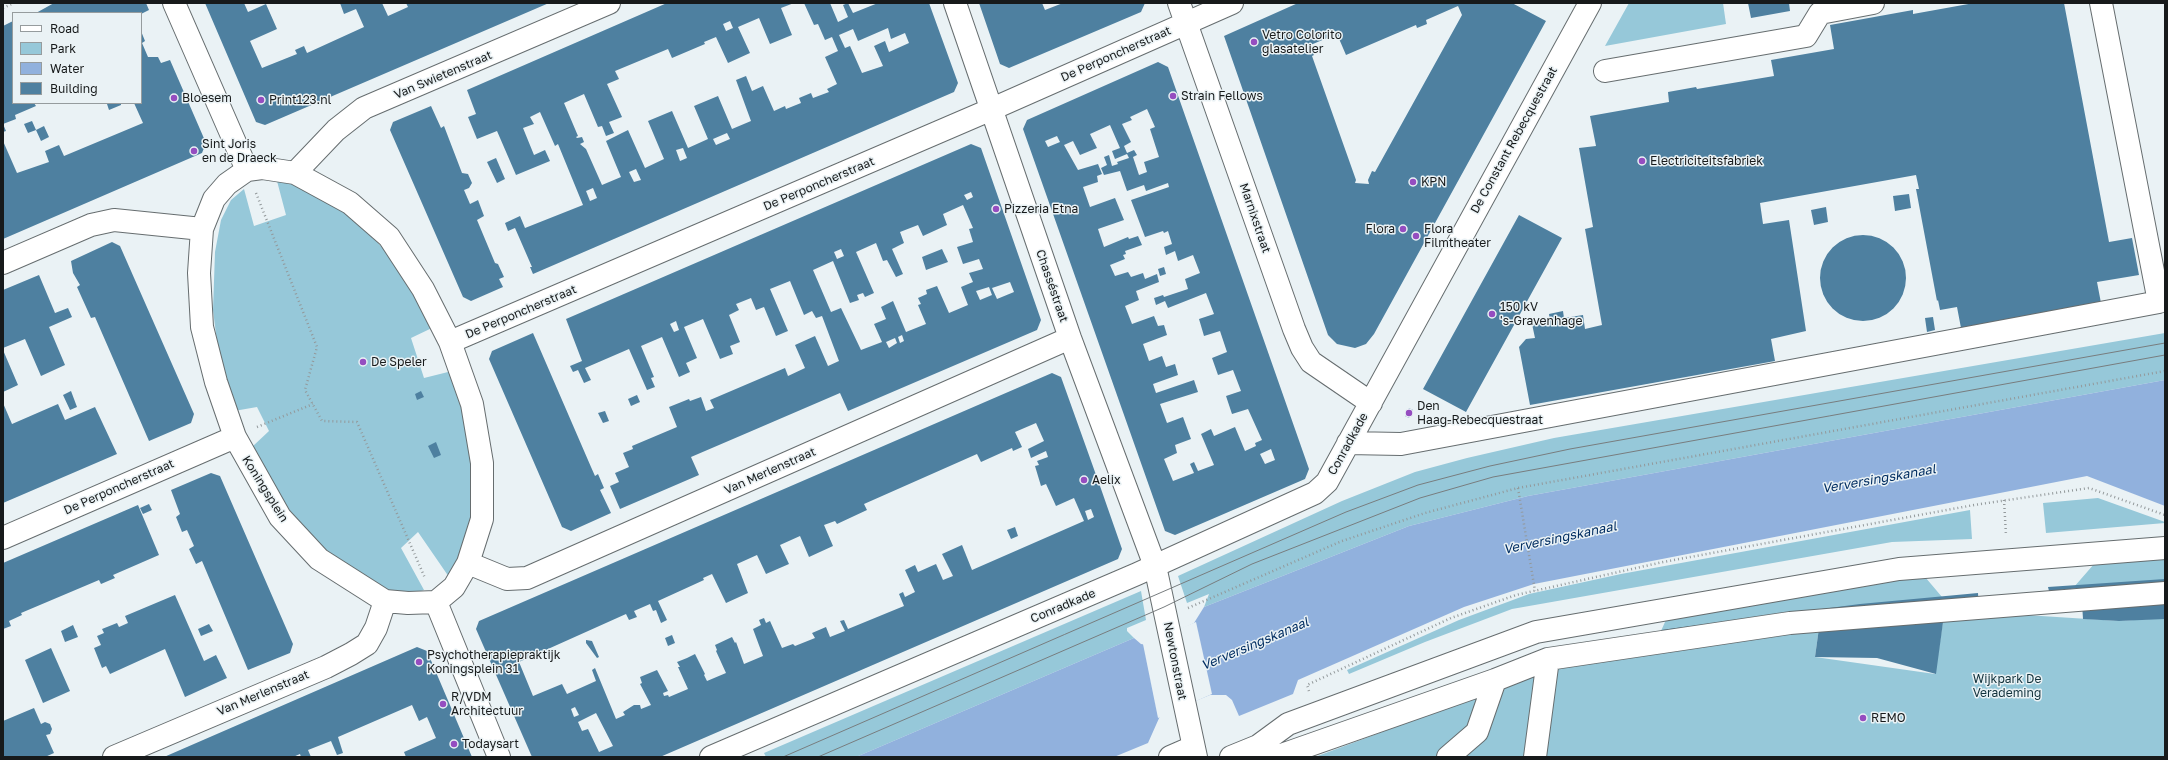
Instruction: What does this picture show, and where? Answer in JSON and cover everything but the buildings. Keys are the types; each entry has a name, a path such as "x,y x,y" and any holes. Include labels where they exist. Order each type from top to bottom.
{"street":[{"path":"174,3 247,170 262,168 295,174 350,203 389,237 423,289 450,342 472,404 482,463 482,519 468,563 454,586 436,602 499,757"},
{"name":"Van Swietenstraat","path":"295,174 336,130 364,108 609,3"},
{"name":"Chasséstraat","path":"955,3 1070,338 1155,566"},
{"name":"De Perponcherstraat","path":"450,342 992,110 1182,13 1232,3"},
{"name":"De Constant Rebecquestraat","path":"1370,403 1590,3"},
{"path":"1605,71 1806,36 1820,13 1873,3"},
{"path":"1348,443 1401,444 2159,302 2101,3"},
{"name":"Marnixstraat","path":"1182,13 1302,348 1311,362 1370,403"},
{"name":"Koningsplein","path":"247,170 227,184 214,199 202,229 199,273 202,328 216,382 235,437 280,518 318,559 385,601 408,603 436,602"},
{"path":"3,263 91,225 114,220 202,229"},
{"name":"Van Merlenstraat","path":"468,563 507,579 527,578 1070,338"},
{"name":"Conradkade","path":"711,757 1155,566 1315,493 1327,482 1370,403"},
{"name":"De Perponcherstraat","path":"3,538 235,437"},
{"path":"1265,753 1288,724 1536,632 1899,569 2165,548"},
{"name":"Newtonstraat","path":"1155,566 1184,707 1195,752"},
{"path":"1231,757 1265,753 1494,680 1548,659 1790,623 2165,593"},
{"name":"Van Merlenstraat","path":"114,757 326,667 350,654 367,644 376,628 385,601"},
{"path":"1535,757 1548,659"},
{"path":"1448,757 1477,732 1494,680"},
{"path":"1170,757 1195,752"}],"path":[{"path":"3,8 14,3"},
{"path":"247,170 317,347 305,390 322,421 357,422 436,602"},
{"path":"1168,625 1342,541 1425,513 1518,488 2165,371"},
{"path":"235,437 313,404"},
{"path":"1518,488 1535,591"},
{"path":"1307,685 1451,618 1516,595 1663,562 2004,500 2089,488 2165,515"},
{"path":"2004,500 2006,540"}],"green space":[{"path":"1629,3 1723,3 1726,24 1605,46"},
{"path":"277,181 305,186 330,200 359,223 395,261 434,327 411,338 424,378 452,371 466,420 474,466 474,502 468,540 449,577 418,532 401,548 424,590 415,593 381,591 335,563 305,533 267,479 252,447 269,431 257,407 234,411 218,350 213,310 215,252 221,220 231,200 244,189 254,226 286,215"},
{"path":"2165,333 2165,380 1528,496 1409,526 1204,607 1209,594 1187,603 1178,576 1342,501 1415,472 1467,458 1554,438"},
{"path":"2098,498 2165,523 2046,533 2043,503"},
{"path":"1970,510 1972,539 1892,542 1512,609 1425,642 1349,674 1347,670 1459,620 1529,594 1621,574"},
{"path":"2165,553 2165,581 2074,587 2101,556"},
{"path":"1920,571 1942,597 1661,631 1669,613"},
{"path":"1141,591 1146,620 1127,628 1127,631 1134,638 856,757 766,757 764,753"},
{"name":"REMO","path":"1979,612 2119,621 2165,618 2165,757 1315,757 1543,672 1572,666 1819,628 1815,657 1935,674 1944,615"}],"water":[{"name":"Verversingskanaal","path":"2165,380 2165,506 2087,476 1534,584 1464,607 1298,680 1293,694 1239,716 1232,700 1226,695 1210,695 1160,716 1148,743 1114,757 856,757 1134,638 1141,644 1147,645 1194,623 1204,607 1409,526 1528,496"}],"pier":[{"path":"1196,622 1212,694 1158,718 1143,644"}],"tram line":[{"path":"783,757 1346,512 1418,485 1490,466 1570,449 2165,343"},
{"path":"818,757 1164,607 1252,564 1420,498 1493,477 2165,355"}],"place":[{"name":"Vetro Colorito glasatelier","path":"1254,42"},
{"name":"Strain Fellows","path":"1173,96"},
{"name":"Bloesem","path":"174,98"},
{"name":"Print123.nl","path":"261,100"},
{"name":"Sint Joris en de Draeck","path":"194,151"},
{"name":"Electriciteitsfabriek","path":"1642,161"},
{"name":"KPN","path":"1413,182"},
{"name":"Pizzeria Etna","path":"996,209"},
{"name":"Flora","path":"1403,229"},
{"name":"Flora Filmtheater","path":"1416,236"},
{"name":"150 kV 's-Gravenhage","path":"1492,314"},
{"name":"De Speler","path":"363,362"},
{"name":"Den Haag-Rebecquestraat","path":"1409,413"},
{"name":"Aelix","path":"1084,480"},
{"name":"Psychotherapiepraktijk Koningsplein 31","path":"419,662"},
{"name":"R/VDM Architectuur","path":"443,704"},
{"name":"REMO","path":"1863,718"},
{"name":"Todaysart","path":"454,744"}],"park label":[{"name":"Wijkpark De Verademing","path":"2007,686"}]}
